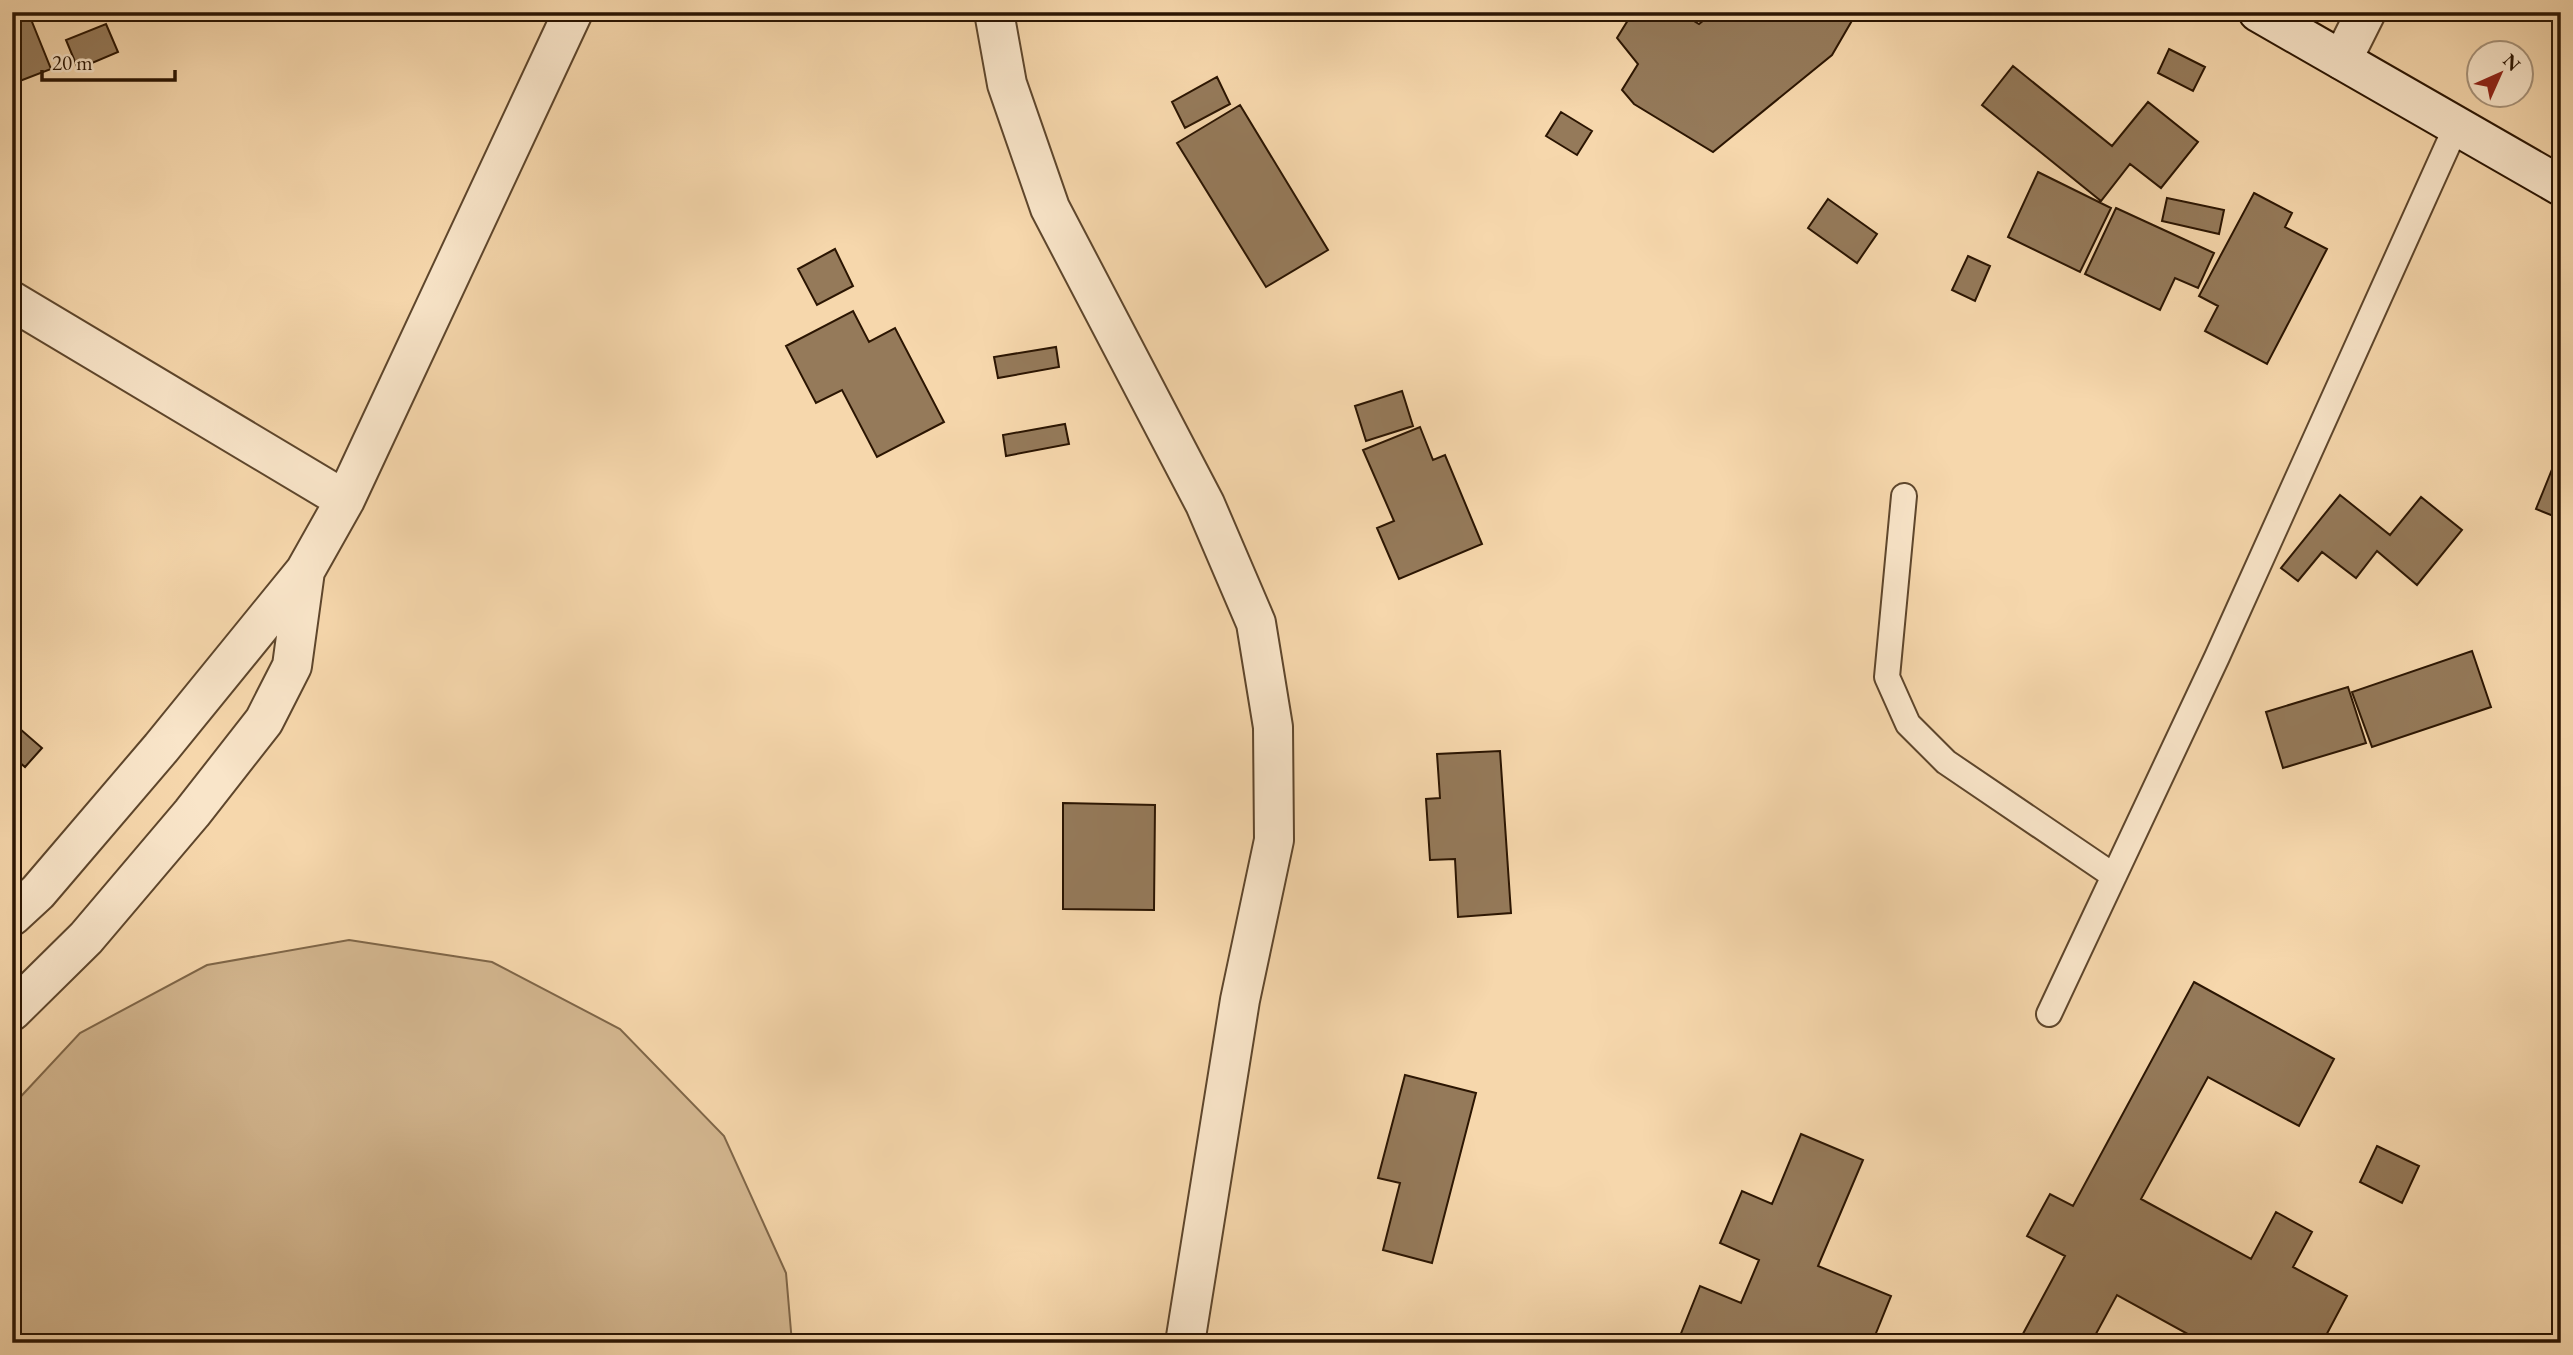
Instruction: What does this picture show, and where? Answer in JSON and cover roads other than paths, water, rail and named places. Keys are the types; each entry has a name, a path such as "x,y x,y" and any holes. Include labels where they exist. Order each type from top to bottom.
{"street":[{"path":"12,916 38,892 152,759 305,571 345,500 573,12"},
{"path":"993,12 1007,84 1050,208 1205,504 1256,623 1273,727 1274,840 1240,1000 1185,1343"},
{"path":"2258,12 2561,186"},
{"path":"2342,61 2366,12"},
{"path":"12,301 345,500"},
{"path":"12,1011 86,938 192,813 264,721 292,666 305,571"}],"lane":[{"path":"2049,1014 2456,127"},
{"path":"1904,496 1887,677 1909,724 1946,762 2114,876"}]}
